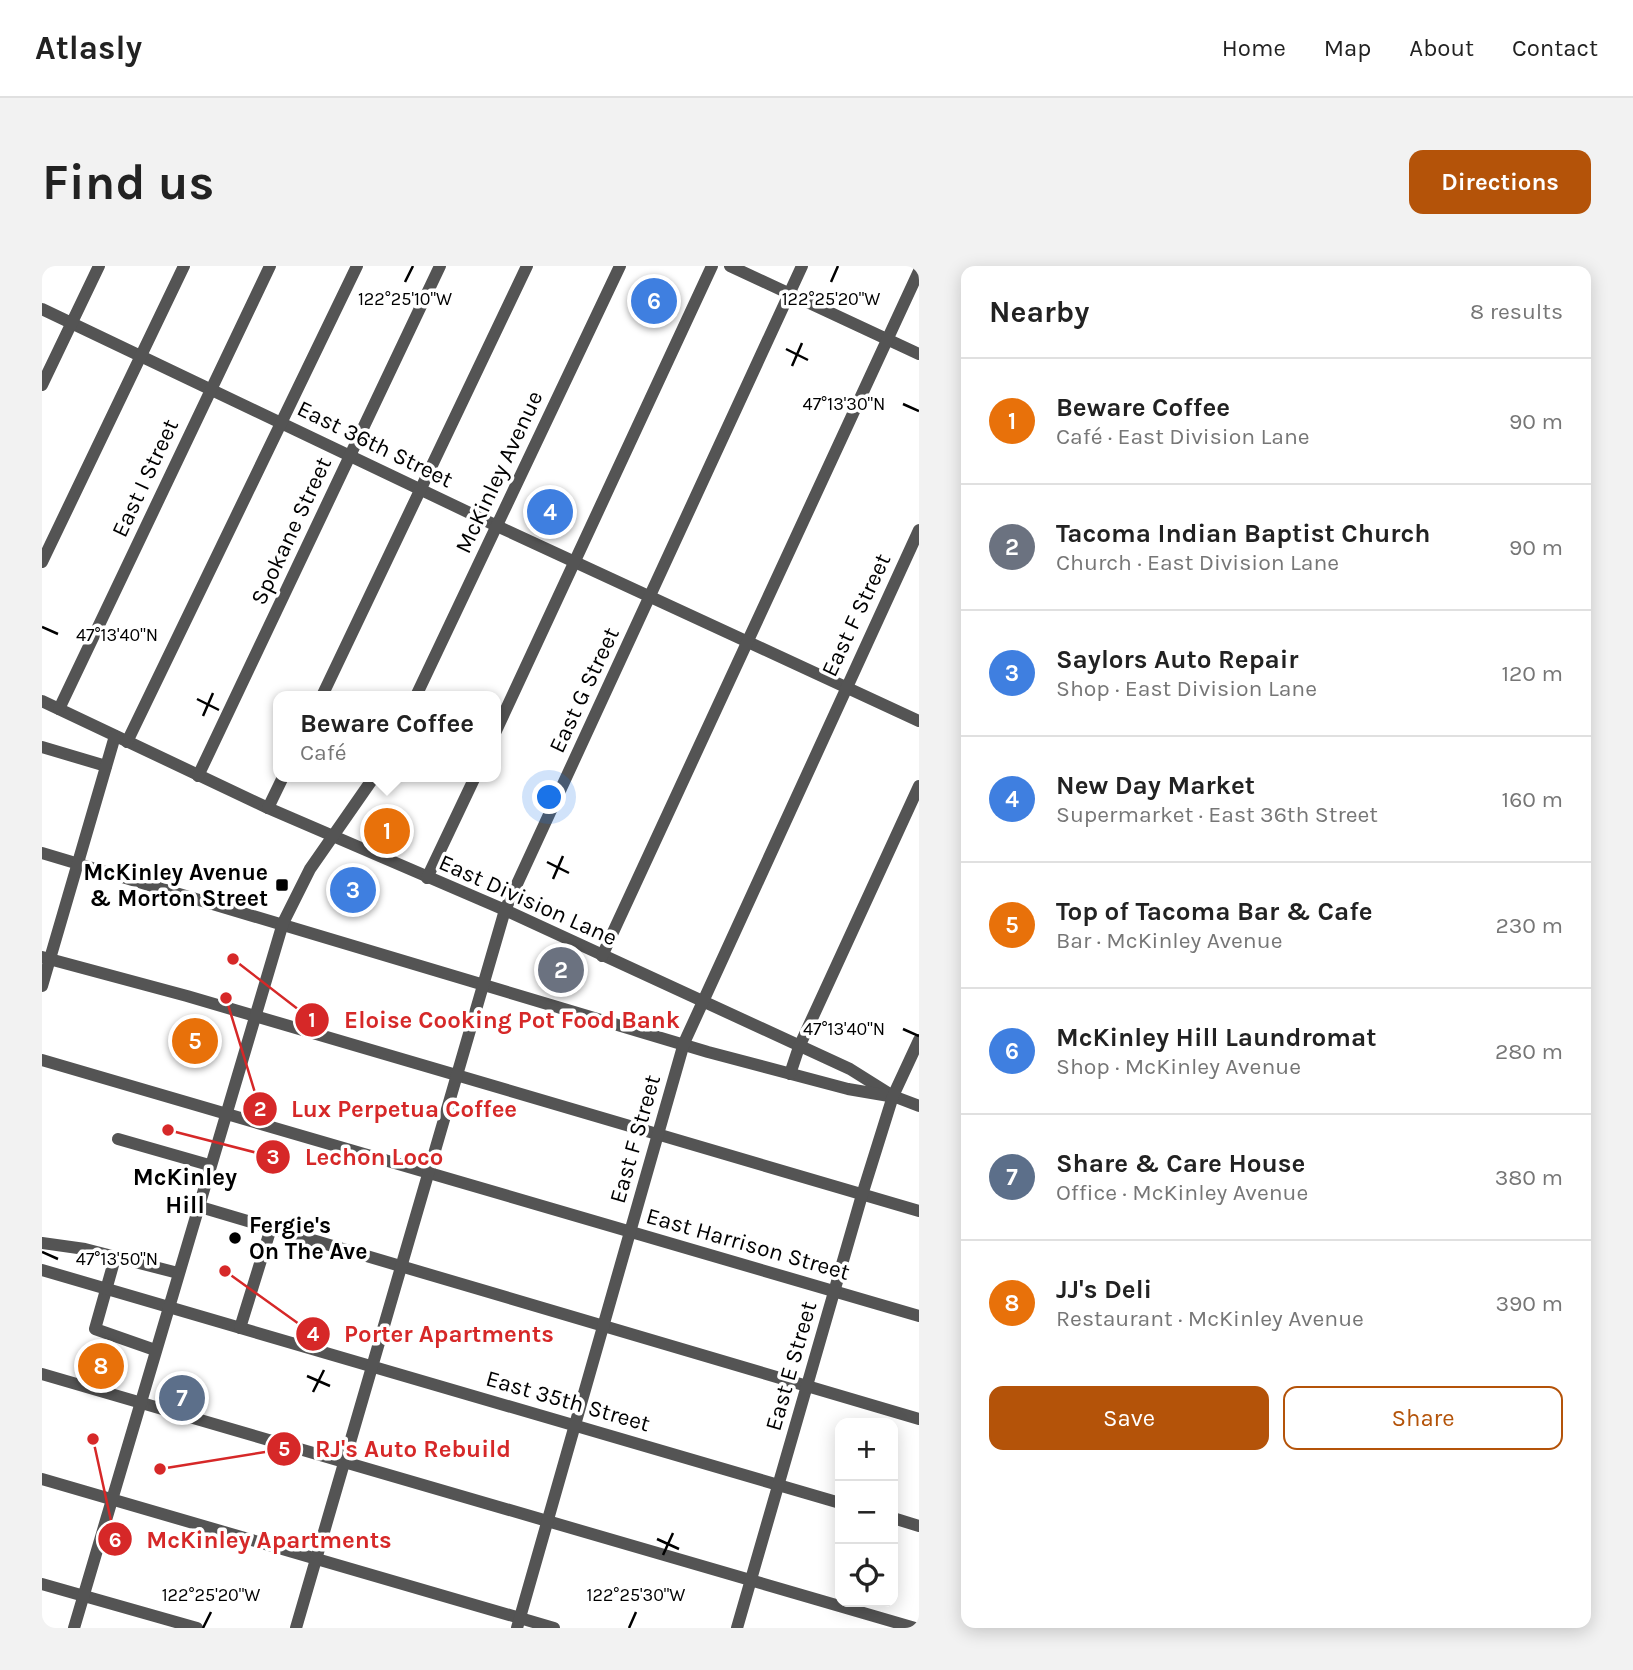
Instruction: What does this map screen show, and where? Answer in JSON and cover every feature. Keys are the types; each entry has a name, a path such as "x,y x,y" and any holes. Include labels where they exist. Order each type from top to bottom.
{"street":[{"path":"42,386 99,266"},
{"path":"42,562 184,266"},
{"name":"East I Street","path":"59,709 270,266"},
{"path":"42,986 46,958 106,766 282,422 357,266"},
{"name":"Spokane Street","path":"198,776 440,266"},
{"path":"324,691 527,266"},
{"name":"McKinley Avenue","path":"418,691 620,266"},
{"path":"501,720 712,266"},
{"path":"730,266 919,354"},
{"name":"East G Street","path":"296,1628 505,910 802,266"},
{"path":"602,956 919,271"},
{"name":"East 36th Street","path":"42,309 649,598 919,721"},
{"name":"East F Street","path":"518,1623 684,1043 700,1002 919,530"},
{"name":"East Division Lane","path":"42,701 268,808 505,910 850,1069 893,1096 919,1106"},
{"path":"42,747 106,766"},
{"path":"268,808 281,782"},
{"path":"74,1628 224,1114 283,923 310,869 370,782"},
{"path":"427,878 473,782"},
{"path":"790,1074 799,1046 919,786"},
{"path":"42,853 790,1074 848,1089 893,1096"},
{"path":"46,958 254,1016 919,1211"},
{"name":"East E Street","path":"737,1628 862,1195 893,1096 919,1040"},
{"name":"East Harrison Street","path":"42,1060 919,1316"},
{"path":"118,1139 209,1165"},
{"path":"197,1206 919,1419"},
{"path":"240,1328 271,1228"},
{"path":"42,1243 85,1249 178,1273"},
{"path":"115,1258 94,1329 155,1350"},
{"name":"East 35th Street","path":"42,1269 835,1502"},
{"path":"42,1374 915,1628"},
{"path":"42,1479 316,1558 518,1623 554,1628"},
{"path":"898,1520 919,1526"},
{"path":"42,1584 197,1628"}],"place":[{"name":"McKinley Hill Laundromat","path":"654,301"},
{"name":"New Day Market","path":"550,512"},
{"name":"Beware Coffee","path":"387,831"},
{"name":"McKinley Avenue & Morton Street","path":"282,885"},
{"name":"Saylors Auto Repair","path":"353,890"},
{"name":"Eloise Cooking Pot Food Bank","path":"233,959"},
{"name":"Tacoma Indian Baptist Church","path":"561,970"},
{"name":"Lux Perpetua Coffee","path":"226,998"},
{"name":"Top of Tacoma Bar & Cafe","path":"195,1041"},
{"name":"Lechon Loco","path":"168,1130"},
{"name":"Fergie's On The Ave","path":"235,1238"},
{"name":"Porter Apartments","path":"225,1271"},
{"name":"JJ's Deli","path":"101,1366"},
{"name":"Share & Care House","path":"182,1398"},
{"name":"McKinley Apartments","path":"93,1439"},
{"name":"RJ's Auto Rebuild","path":"160,1469"}],"district":[{"name":"McKinley Hill","path":"185,1191"}]}
